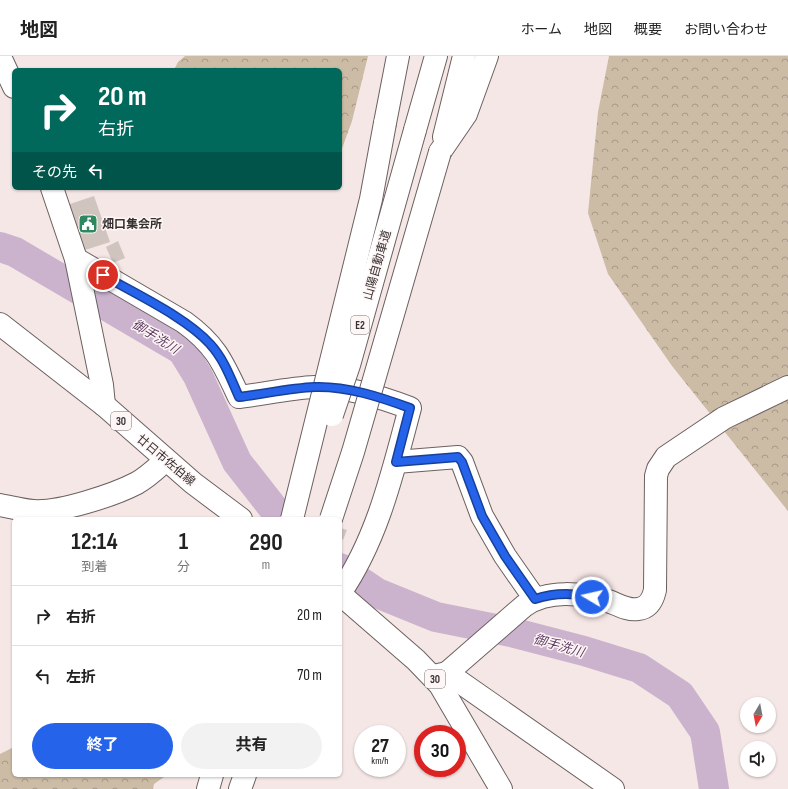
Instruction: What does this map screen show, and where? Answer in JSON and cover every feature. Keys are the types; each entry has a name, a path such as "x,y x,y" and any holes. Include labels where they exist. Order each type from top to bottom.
{"main road":[{"path":"292,517 371,199 398,56"},
{"name":"山陽自動車道","path":"299,517 349,365 436,56"},
{"name":"E2","path":"332,517 353,452 440,152 464,56"},
{"path":"440,152 466,114 487,56"},
{"path":"5,60 12,81"},
{"path":"53,190 76,264 102,385 104,405"},
{"path":"76,264 184,322 199,333 211,345 222,361 239,397 315,387 341,389 385,399 410,408 396,462 373,532 342,591"},
{"name":"廿日市佐伯線","path":"0,324 104,405 166,460 238,517"},
{"path":"613,789 440,675 535,599 548,596 577,594 628,608 638,609 646,606 653,599 655,590 656,476 661,462 724,418 788,387"},
{"path":"396,462 458,457 462,462 482,516 505,556 535,599"},
{"path":"0,504 34,511 66,507 128,487 144,478 166,460"},
{"name":"30","path":"342,591 416,660 440,675 440,685 501,789"},
{"path":"208,789 211,777"}],"green space":[{"path":"185,56 368,56 352,121 342,148 342,68 175,68 178,62"},
{"path":"609,56 788,56 788,511 672,366 608,274 588,213 598,112"},
{"path":"12,748 12,777 164,777 154,784 153,789 0,789 0,754"}],"building":[{"name":"畑口集会所","path":"94,196 110,242 82,251 67,205"},
{"path":"118,241 125,258 113,263 106,247"},
{"path":"342,529 347,530 343,540 342,539"}],"waterway":[{"name":"御手洗川","path":"0,247 15,252 182,350 198,376 237,462 282,517"},
{"name":"御手洗川","path":"342,569 377,593 436,617 511,632 584,651 639,668 680,695 705,732 714,789"}],"place":[{"name":"畑口集会所","path":"88,224"}],"route":[{"path":"103,275 184,322 199,333 211,345 222,361 239,397 315,387 341,389 385,399 410,408 396,462 458,457 462,462 482,516 505,556 535,599 548,596 577,594 592,597"}]}
